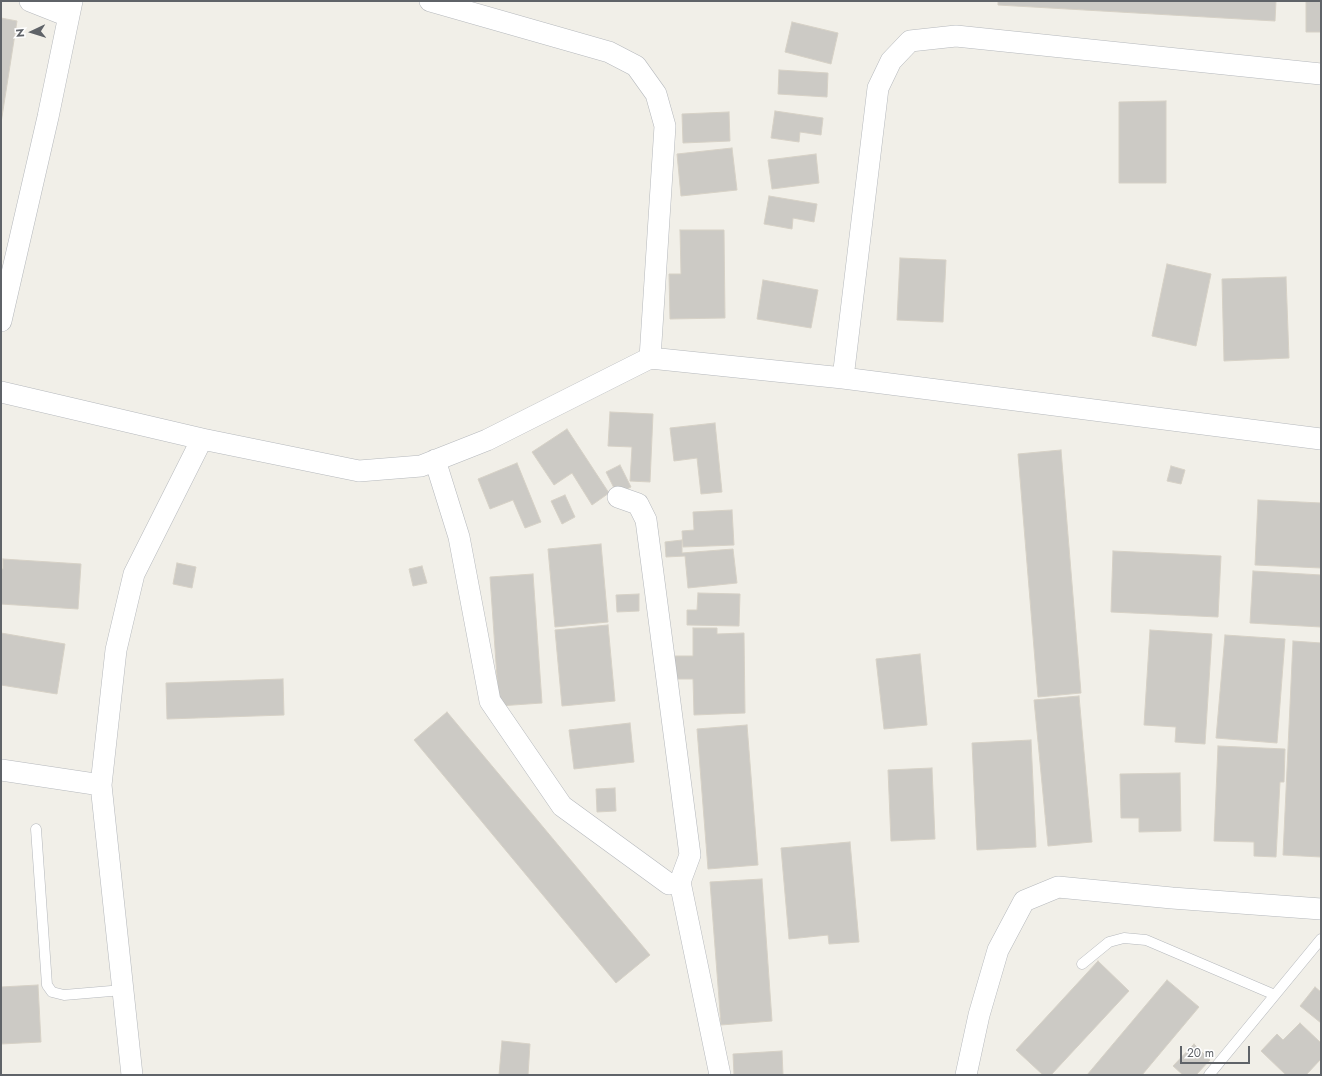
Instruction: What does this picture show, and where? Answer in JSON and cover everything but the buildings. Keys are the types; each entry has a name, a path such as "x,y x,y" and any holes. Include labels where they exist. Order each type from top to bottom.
{"street":[{"path":"1,321 48,117 70,8 30,1"},
{"path":"430,1 609,52 636,66 656,94 664,126 650,358"},
{"path":"843,378 878,88 891,61 910,41 956,36 1321,74"},
{"path":"1,392 202,439 358,471 421,466 487,440 650,358 843,378 1321,439"},
{"path":"132,1075 101,785 116,650 134,574 202,439"},
{"path":"435,460 459,537 490,701 562,806 669,884 680,882"},
{"path":"618,497 638,504 646,520 690,855 680,882 720,1075"},
{"path":"1,770 101,785"},
{"path":"966,1075 979,1015 998,950 1024,901 1058,887 1172,898 1321,909"}],"lane":[{"path":"36,829 47,985 52,992 64,995 122,990"},
{"path":"1082,964 1109,942 1124,938 1146,940 1275,995"},
{"path":"1209,1075 1321,939"}]}
